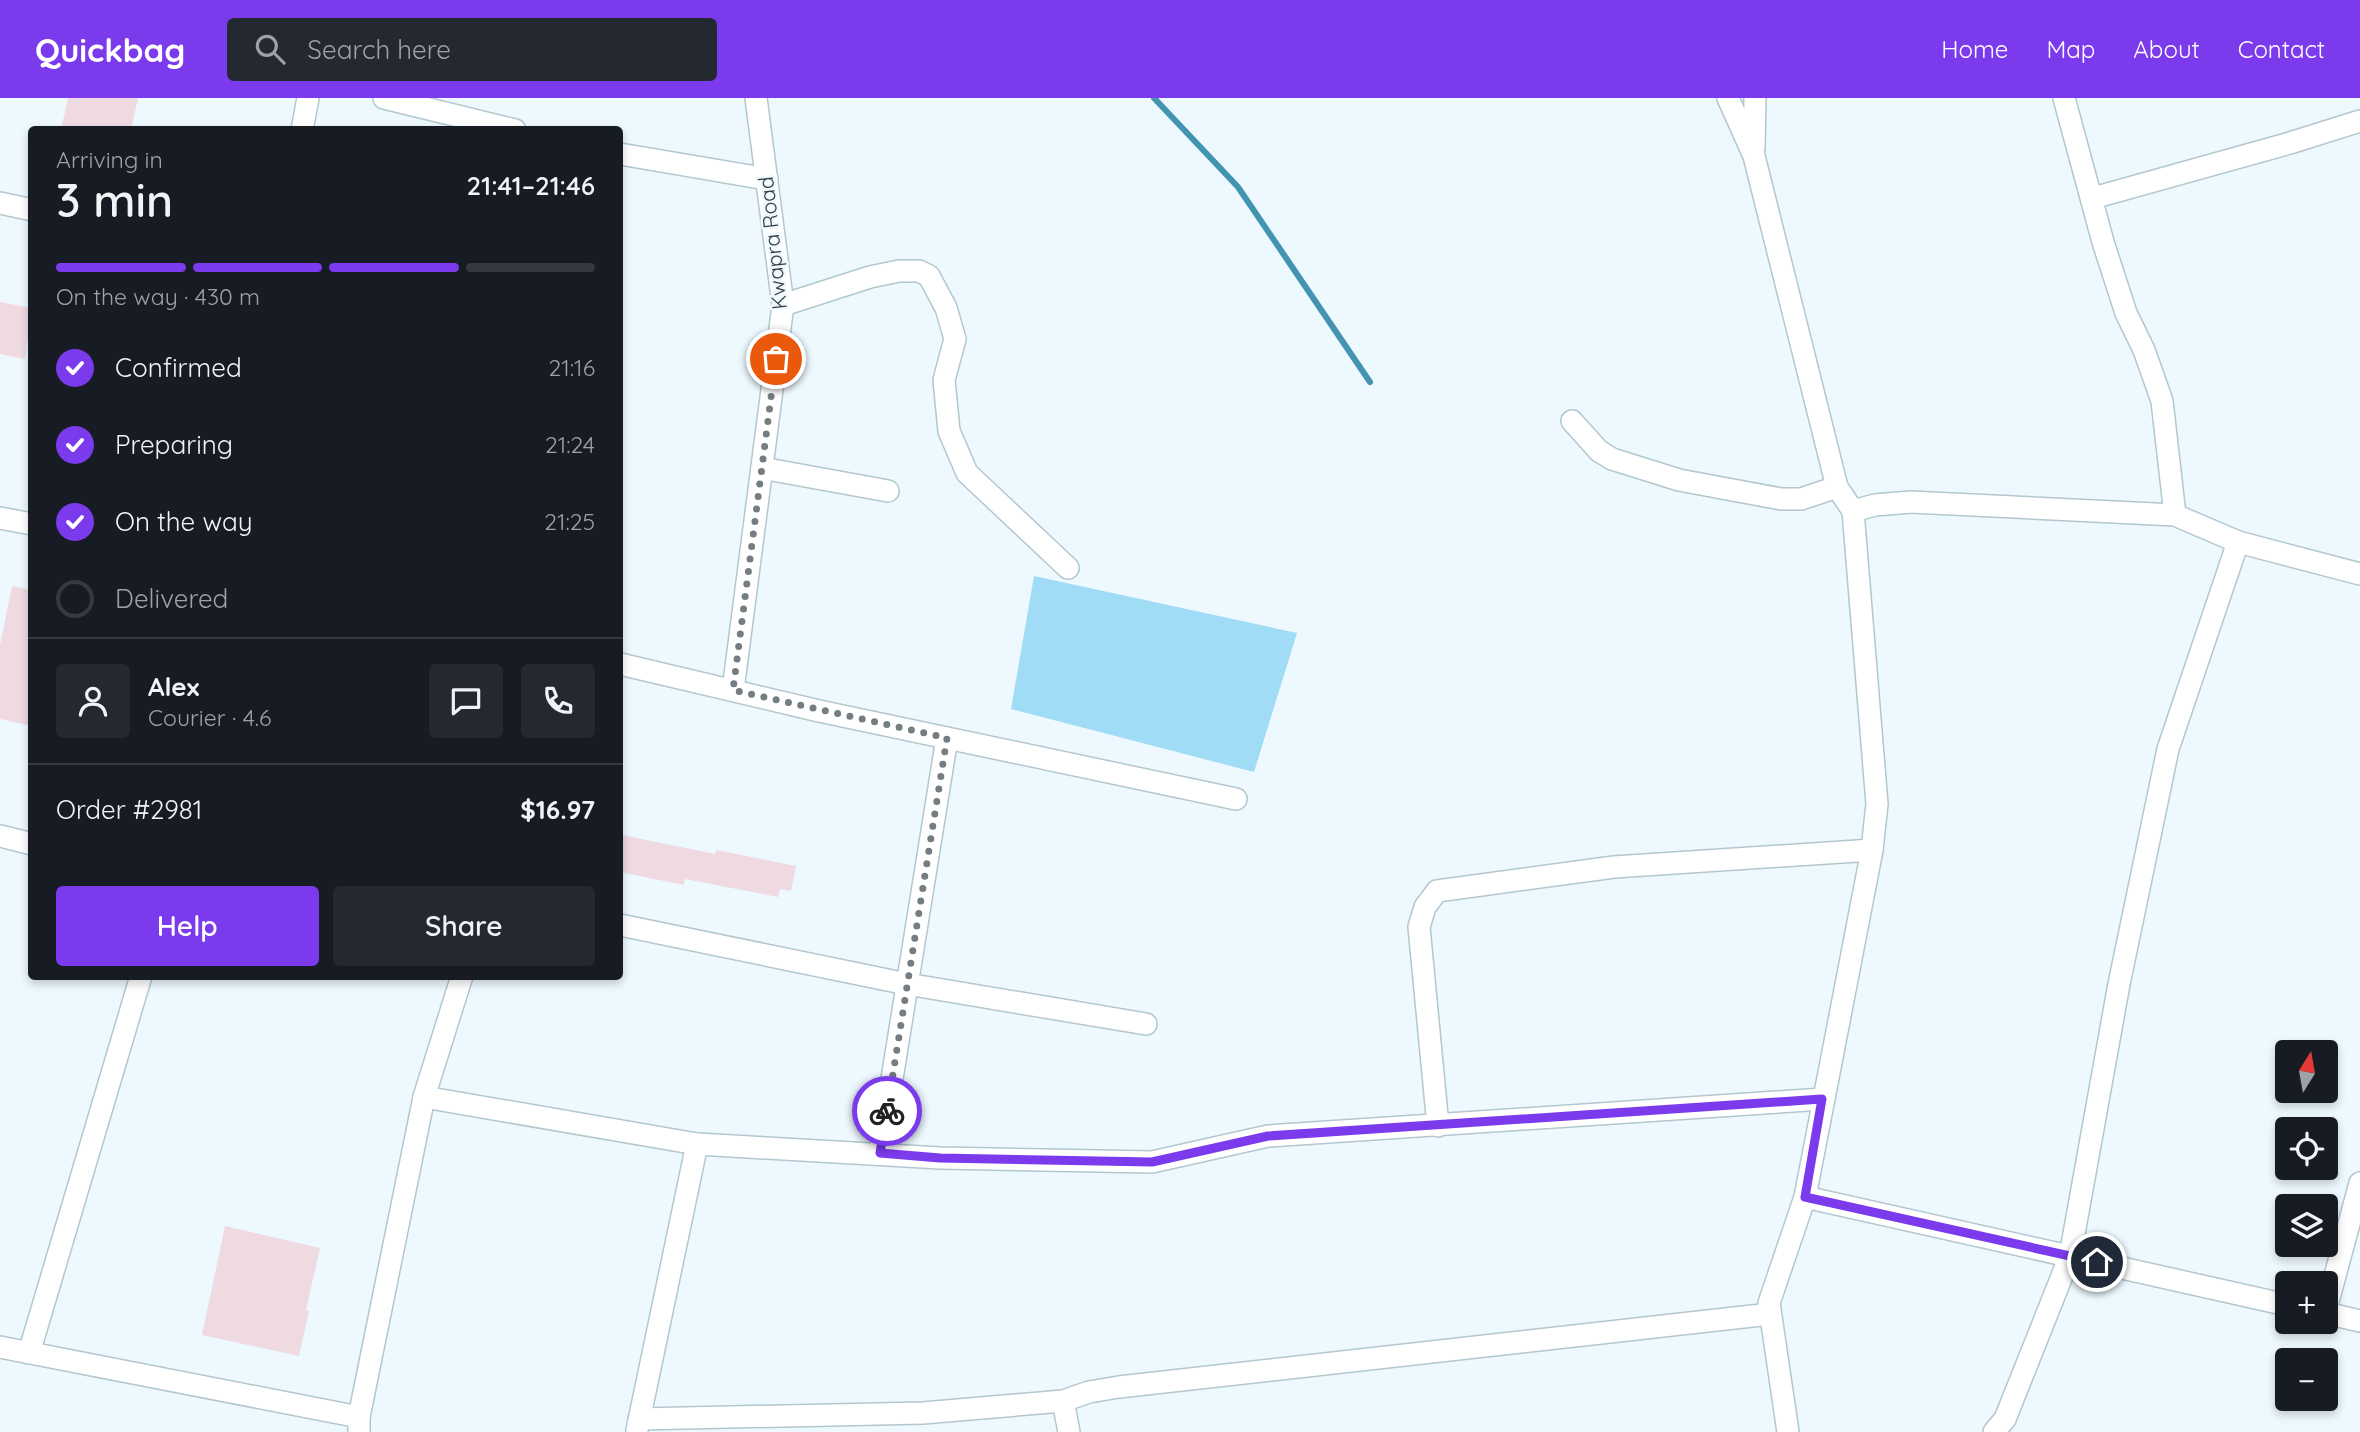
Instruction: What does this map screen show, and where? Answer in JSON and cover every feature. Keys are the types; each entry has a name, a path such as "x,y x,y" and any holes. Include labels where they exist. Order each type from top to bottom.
{"street":[{"path":"303,126 308,98"},
{"path":"384,98 499,126"},
{"name":"Kwapra Road","path":"733,690 783,305 756,98"},
{"path":"1728,98 1754,156 1837,486 1853,511 1877,804 1872,850 1805,1197 1769,1303 1788,1432"},
{"path":"1754,156 1755,98"},
{"path":"2064,98 2122,301 2144,350 2162,401 2175,514"},
{"path":"2093,198 2360,121"},
{"path":"623,155 767,179"},
{"path":"0,203 28,209"},
{"path":"783,305 870,277 899,271 919,271 929,276 946,308 955,339 944,380 949,431 967,473 1068,568"},
{"path":"1572,421 1599,451 1612,459 1679,480 1781,499 1801,499 1837,486"},
{"path":"762,468 888,491"},
{"path":"1853,511 1875,505 1911,502 2175,514 2238,542 2360,574"},
{"path":"0,518 28,523"},
{"path":"1994,1432 2005,1419 2070,1256 2119,984 2168,749 2238,542"},
{"path":"623,665 947,738 1236,799"},
{"path":"880,1153 947,738"},
{"path":"0,836 28,843"},
{"path":"1437,1125 1419,927 1425,907 1437,891 1614,867 1872,850"},
{"path":"623,926 907,984 1146,1024"},
{"path":"29,1353 140,980"},
{"path":"0,1347 359,1424 424,1097 461,980"},
{"path":"424,1097 697,1144 940,1158 1152,1162 1268,1136 1822,1099"},
{"path":"697,1144 638,1426 923,1413 1063,1401 1089,1392 1119,1387 1770,1314"},
{"path":"2337,1271 2360,1183"},
{"path":"1805,1197 2275,1302"},
{"path":"2338,1315 2360,1321"},
{"path":"1063,1401 1069,1432"}],"shaded area":[{"path":"1034,576 1297,633 1254,772 1011,709"}],"building":[{"path":"68,98 138,98 132,126 62,126"},
{"path":"0,302 28,307 25,359 0,354"},
{"path":"12,586 28,589 28,725 0,719 0,645"},
{"path":"623,835 715,854 716,850 796,866 791,891 780,889 778,897 685,879 684,885 623,873"},
{"path":"225,1226 320,1248 299,1356 202,1335"}],"waterway":[{"path":"1154,98 1238,187 1370,382"}],"way so far":[{"path":"776,359 733,690 947,738 887,1111"}],"route":[{"path":"887,1111 880,1153 940,1158 1152,1162 1268,1136 1822,1099 1805,1197 2097,1262"}]}
